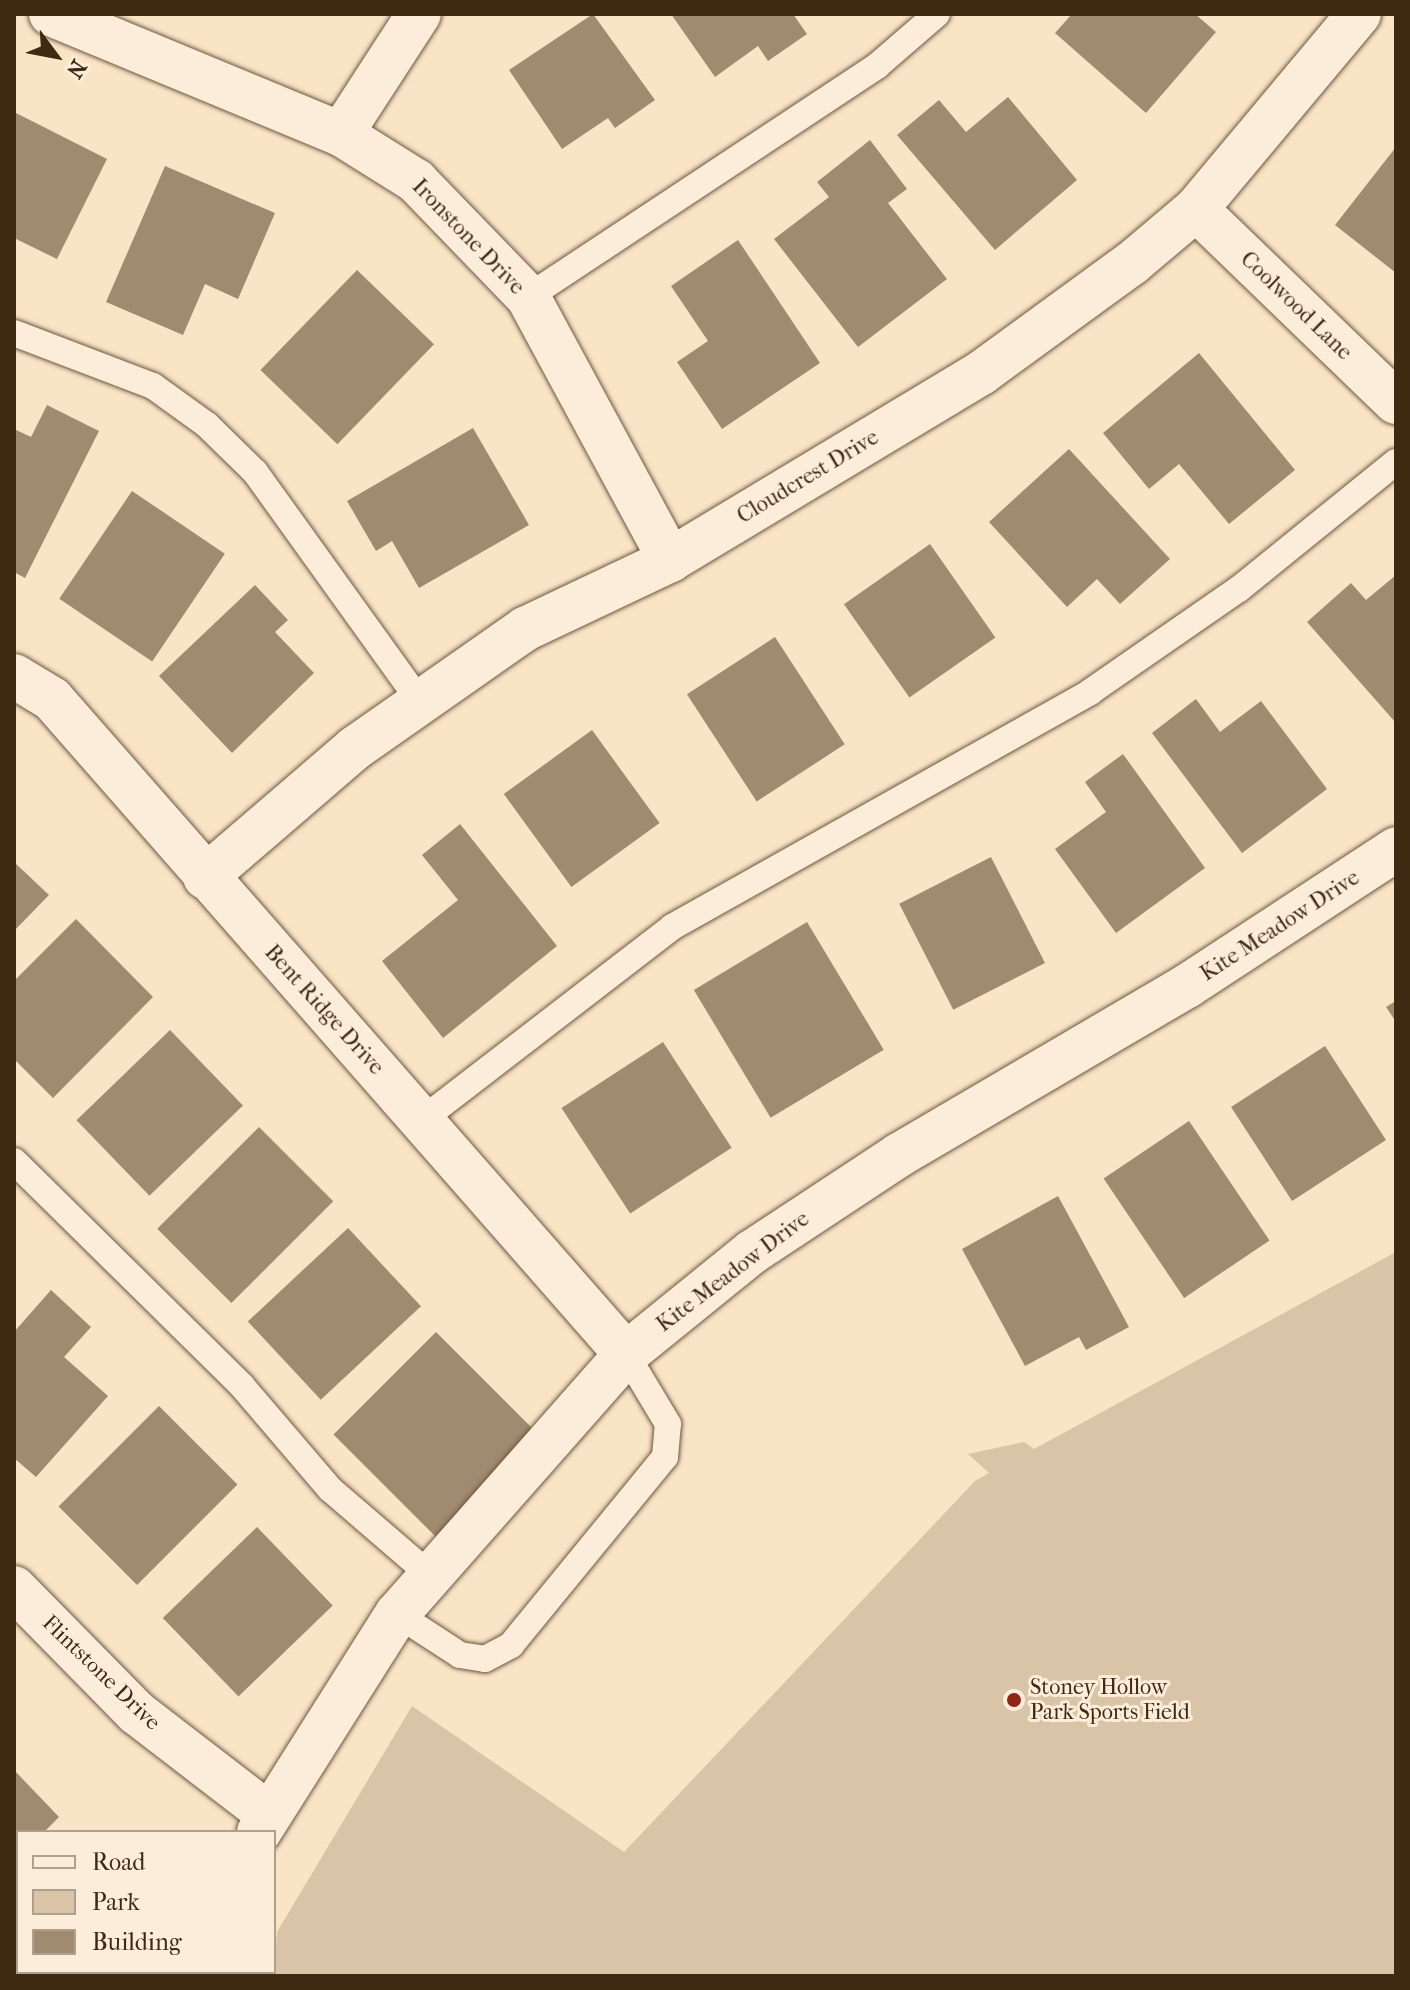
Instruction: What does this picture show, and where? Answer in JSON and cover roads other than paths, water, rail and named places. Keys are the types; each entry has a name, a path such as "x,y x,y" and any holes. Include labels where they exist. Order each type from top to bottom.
{"street":[{"name":"Ironstone Drive","path":"51,14 341,134 416,181 528,297 670,560"},
{"path":"341,134 419,14"},
{"name":"Cloudcrest Drive","path":"205,877 355,748 525,629 670,560 981,373 1132,263 1196,209 1359,14"},
{"name":"Coolwood Lane","path":"1196,209 1396,402"},
{"name":"Bent Ridge Drive","path":"14,676 52,699 626,1354"},
{"name":"Kite Meadow Drive","path":"263,1823 397,1614 626,1354 752,1252 899,1155 1187,986 1396,849"},
{"name":"Flintstone Drive","path":"14,1588 137,1713 263,1823"}],"lane":[{"path":"528,297 877,66 937,14"},
{"path":"14,333 153,386 207,425 255,472 421,703"},
{"path":"423,1119 672,927 1090,692 1239,589 1396,462"},
{"path":"14,1161 242,1386 330,1489 430,1575"},
{"path":"397,1614 460,1655 485,1659 511,1645 665,1457 668,1424 626,1354"}],"place":[{"name":"Stoney Hollow Park Sports Field","path":"1014,1700"}]}
